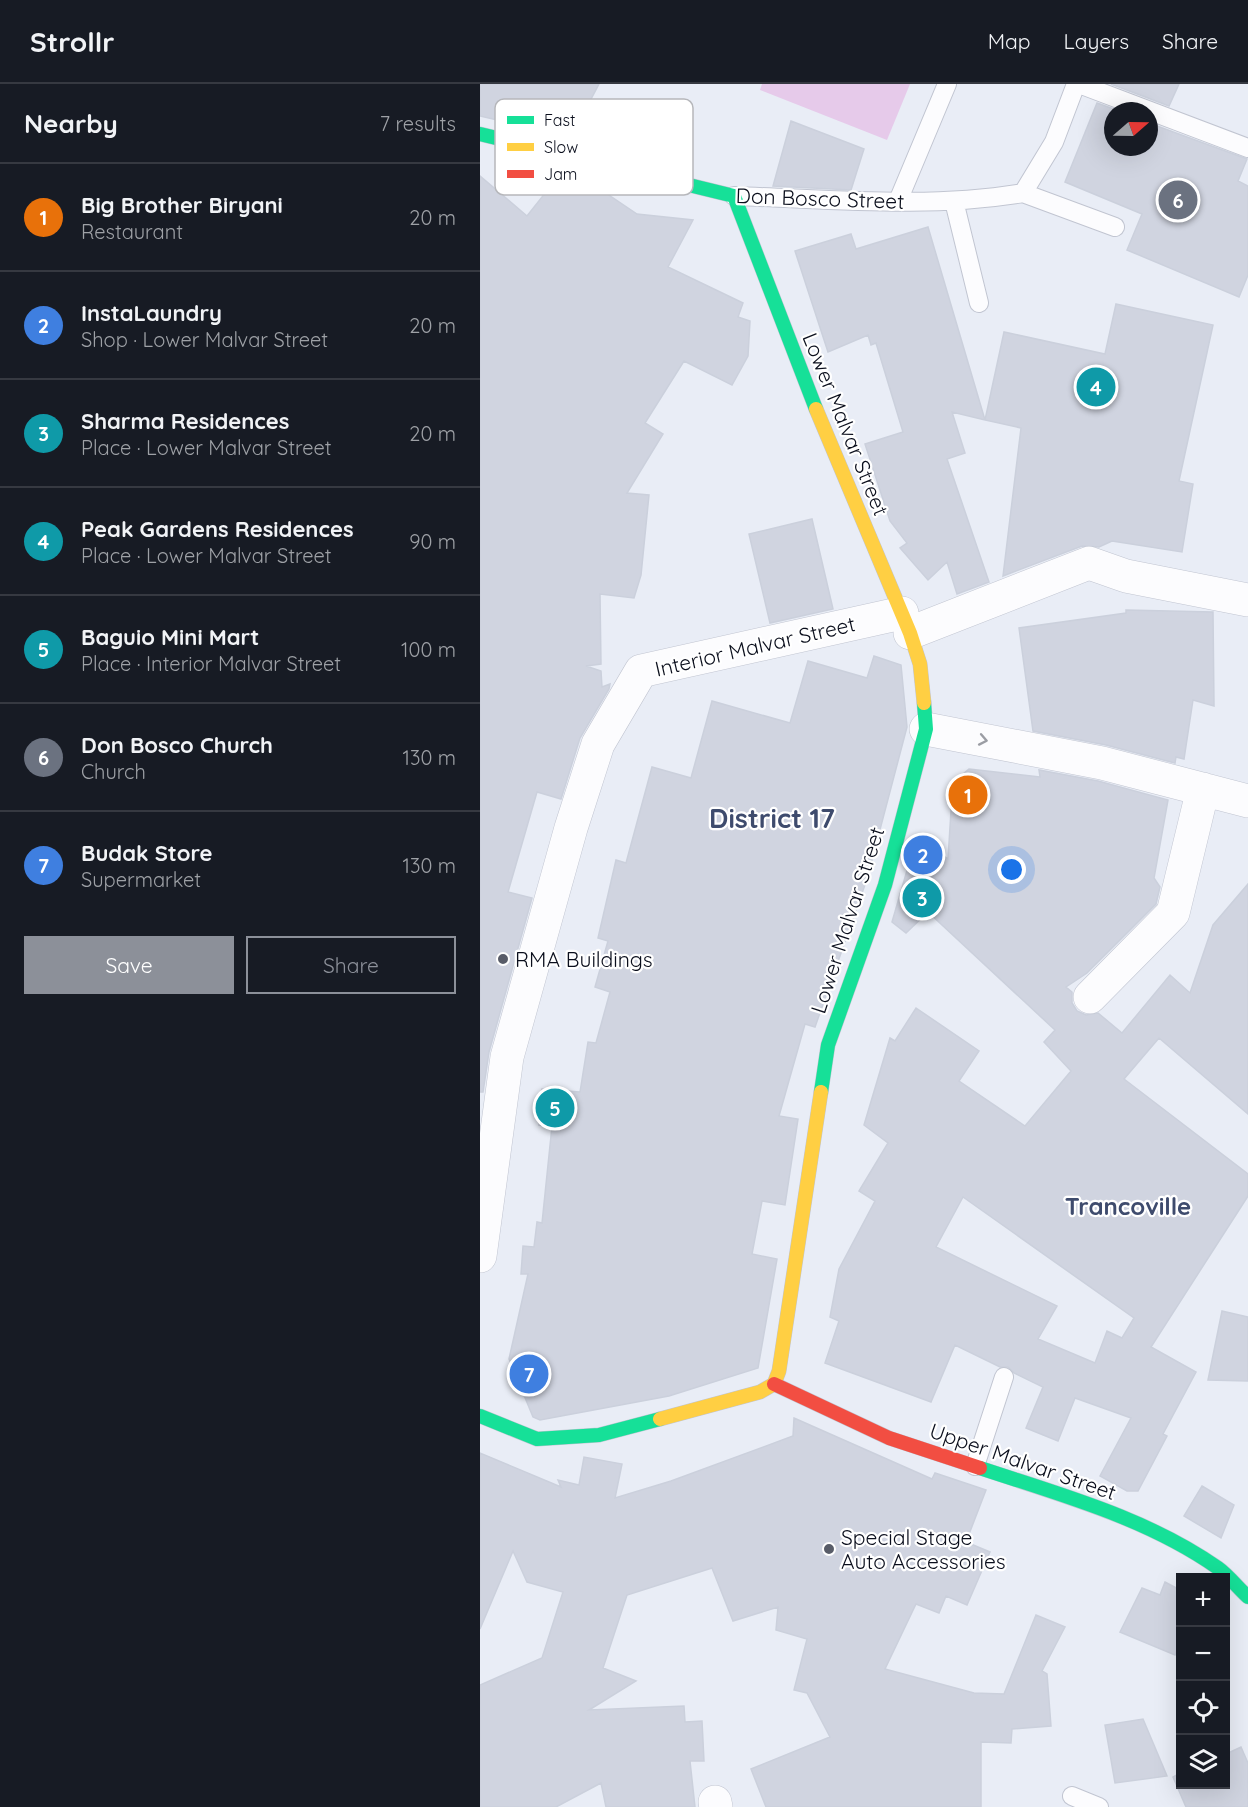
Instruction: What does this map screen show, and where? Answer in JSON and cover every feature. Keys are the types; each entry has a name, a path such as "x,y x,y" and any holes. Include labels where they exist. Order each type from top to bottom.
{"street":[{"name":"Don Bosco Street","path":"480,134 495,138"},
{"name":"Don Bosco Street","path":"693,186 734,196"},
{"name":"Lower Malvar Street","path":"734,196 837,463 906,623 920,664 926,729 885,885 828,1045 779,1371 774,1384"},
{"name":"Interior Malvar Street","path":"480,1256 507,1057 598,744 641,671 906,623 1089,563 1126,576 1248,600"},
{"path":"926,729 1102,763 1248,801"},
{"path":"1090,997 1173,913 1203,789"},
{"path":"480,1416 537,1439 599,1435 760,1392 774,1384"},
{"name":"Upper Malvar Street","path":"774,1384 889,1438 1102,1508 1157,1532 1219,1569 1248,1597"}],"lane":[{"path":"898,201 947,84"},
{"path":"1115,227 1023,193 1054,142 1077,84 1248,148"},
{"name":"Don Bosco Street","path":"734,196 980,201 1023,193"},
{"path":"954,201 979,303"},
{"path":"975,1466 1004,1377"},
{"path":"1072,1796 1099,1807"}],"shaded area":[{"path":"762,84 910,84 887,140 760,90"}],"building":[{"path":"480,84 599,84 591,99 495,99 495,119 480,116"},
{"path":"1111,84 1179,84 1169,106"},
{"path":"1097,103 1104,106 1104,156 1158,156 1158,126 1247,159 1238,181 1248,186 1248,275 1239,297 1127,250 1142,214 1065,182"},
{"path":"791,121 864,149 851,190 773,186"},
{"path":"480,176 495,189 495,195 502,195 527,216 544,195 609,195 637,214 693,220 668,267 743,303 738,317 750,321 748,356 732,385 684,361 645,423 663,434 627,493 649,495 641,575 634,598 600,594 601,664 586,666 601,671 602,687 610,684 609,689 580,738 561,799 537,792 508,892 532,898 489,1052 483,1092 480,1092"},
{"path":"928,227 985,420 952,412 965,453 947,459 989,582 957,594 947,562 928,580 900,548 907,543 890,521 865,444 903,432 876,343 871,345 868,335 828,352 795,251 851,234 856,249"},
{"path":"1116,304 1213,325 1179,481 1193,484 1182,552 1112,541 1099,547 1082,546 1003,576 1021,428 985,420 1004,332 1105,354"},
{"path":"812,519 833,609 770,623 749,534"},
{"path":"1126,610 1213,612 1214,706 1193,700 1184,759 1176,757 1175,763 1106,745 1033,731 1019,628 1126,613"},
{"path":"874,656 901,665 907,727 867,879 815,1027 805,1024 779,1116 798,1119 785,1205 762,1201 752,1254 777,1259 758,1368 669,1396 540,1420 533,1417 509,1359 528,1274 521,1274 523,1246 534,1247 537,1222 542,1223 552,1126 539,1125 542,1089 580,1092 588,1042 596,1043 610,992 595,987 608,941 598,938 616,860 626,863 652,767 691,778 712,701 790,723 808,661 867,678"},
{"path":"969,769 1040,777 1039,770 1098,781 1168,800 1154,878 1160,887 1156,904 1087,973 1066,987 1072,992 1072,1003 1077,1011 1086,1015 1098,1013 1122,1033 1170,975 1190,993 1213,925 1248,884 1248,1114 1159,1038 1124,1079 1248,1174 1248,1196 1151,1347 1196,1372 1163,1434 1167,1436 1138,1491 1127,1491 1100,1476 1131,1418 1075,1398 1058,1441 1026,1428 1043,1387 1014,1373 1008,1367 1000,1367 955,1345 931,1402 825,1363 839,1321 830,1317 839,1269 875,1201 859,1191 888,1143 864,1125 890,1038 895,1041 916,1008 979,1051 959,1081 1025,1126 1071,1071 1044,1042 1055,1030 928,912 906,933 892,922 917,836 948,859 952,795 956,780","holes":["963,1197 1134,1318 1122,1338 1107,1331 1095,1363 1038,1339 1057,1306 936,1247"]},
{"path":"1222,1311 1248,1317 1248,1381 1208,1380"},
{"path":"794,1418 932,1479 935,1473 986,1490 966,1542 990,1552 967,1605 946,1596 939,1613 916,1604 885,1669 974,1693 1004,1694 1036,1615 1065,1627 1042,1671 1047,1674 1051,1726 1012,1729 1011,1743 981,1742 981,1807 766,1807 751,1769 830,1737 807,1693 794,1690 807,1639 776,1630 778,1607 733,1621 712,1568 627,1595 603,1668 636,1681 589,1710 684,1706 685,1722 702,1721 704,1761 690,1761 695,1807 606,1807 601,1783 556,1807 480,1807 480,1685 542,1658 563,1592 527,1582 513,1551 480,1629 480,1453 561,1487 558,1480 579,1485 584,1457 622,1464 615,1498 671,1481 793,1436"},
{"path":"1202,1486 1234,1505 1221,1538 1184,1516"},
{"path":"1165,1582 1176,1588 1175,1655 1120,1632 1142,1588 1160,1595"},
{"path":"1143,1719 1167,1776 1115,1783 1105,1725"},
{"path":"1241,1747 1248,1763 1248,1807 1186,1807 1178,1789 1230,1789 1230,1752"}],"traffic: fast":[{"path":"480,134 495,138"},
{"path":"693,186 734,196 816,409"},
{"path":"821,1092 828,1045 885,885 926,729 924,703"},
{"path":"480,1416 537,1439 599,1435 660,1419"},
{"path":"980,1468 1103,1509 1162,1535 1191,1550 1218,1568 1248,1597"}],"traffic: slow":[{"path":"816,409 910,633 920,664 924,703"},
{"path":"660,1419 760,1392 774,1384 779,1371 821,1092"}],"traffic: jam":[{"path":"774,1384 889,1438 980,1468"}],"place":[{"name":"Don Bosco Church","path":"1178,200"},
{"name":"Peak Gardens Residences","path":"1096,387"},
{"name":"Big Brother Biryani","path":"968,795"},
{"name":"InstaLaundry","path":"923,855"},
{"name":"Sharma Residences","path":"922,898"},
{"name":"RMA Buildings","path":"503,959"},
{"name":"Baguio Mini Mart","path":"555,1108"},
{"name":"Budak Store","path":"529,1374"},
{"name":"Special Stage Auto Accessories","path":"829,1549"}],"district":[{"name":"District 17","path":"772,818"},
{"name":"Trancoville","path":"1128,1206"}]}
